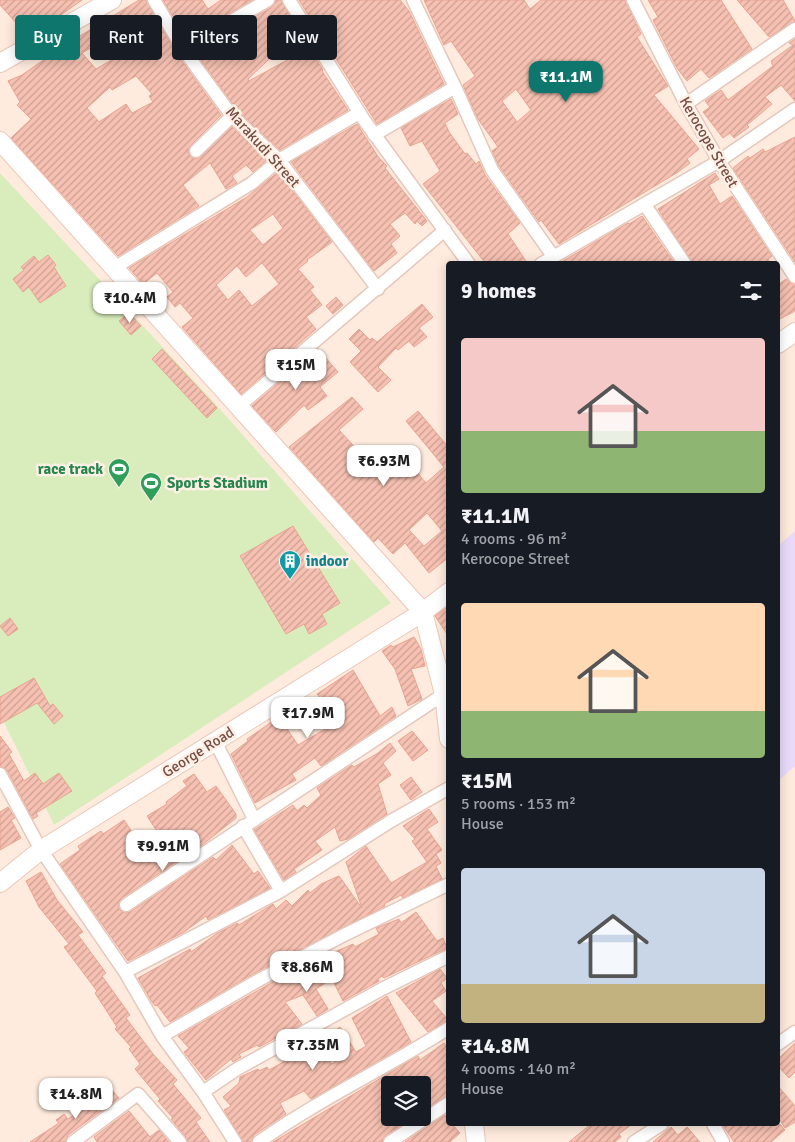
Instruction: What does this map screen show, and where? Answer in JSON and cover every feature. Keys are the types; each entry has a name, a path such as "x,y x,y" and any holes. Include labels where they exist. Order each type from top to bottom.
{"main road":[{"path":"0,63 112,0"},
{"path":"0,141 424,612 444,694 446,712"},
{"path":"780,343 795,332"},
{"name":"George Road","path":"0,884 41,850 424,612 446,594"},
{"path":"474,1126 476,1142"}],"street":[{"name":"Marakudi Street","path":"154,0 172,30"},
{"path":"242,15 268,0"},
{"path":"289,0 374,135 467,261"},
{"path":"413,0 456,87 492,170 559,258 719,161 795,109"},
{"name":"Kerocope Street","path":"632,0 686,104 719,161 795,277"},
{"path":"686,104 795,28"},
{"name":"Marakudi Street","path":"191,60 232,116 279,160 378,289"},
{"path":"374,135 456,87"},
{"path":"114,268 252,183 279,160 359,112"},
{"path":"196,151 232,116"},
{"path":"646,205 683,261"},
{"path":"238,407 445,230"},
{"path":"126,905 444,694"},
{"path":"215,741 248,823 281,891"},
{"path":"0,774 41,850 104,945 125,972 162,1036 203,1092 235,1142"},
{"path":"125,972 281,891 391,821 446,790"},
{"path":"162,1036 266,976 344,935 446,885"},
{"path":"203,1092 237,1069 446,958"},
{"path":"259,1142 285,1123 400,1059 446,1030"},
{"path":"780,1043 795,1032"},
{"path":"73,1142 138,1094 180,1142"},
{"path":"390,1142 446,1105"},
{"path":"634,1142 659,1126"},
{"path":"714,1126 723,1142"}],"shaded area":[{"path":"795,531 795,766 780,779 780,544"}],"green space":[{"name":"Sports Stadium","path":"0,173 212,400 391,603 54,825 0,714"}],"building":[{"path":"0,0 82,0 61,15 15,15 15,22 0,5"},
{"path":"139,0 146,0 154,15 114,15"},
{"path":"163,0 202,0 208,9 221,0 252,0 226,15 172,15"},
{"path":"276,0 281,0 290,15 267,15 268,60 248,79 249,81 287,60 317,60 348,110 280,150 238,111 201,60 257,60 257,16 272,7"},
{"path":"299,0 400,0 409,11 444,84 377,124 337,60 337,15 308,15"},
{"path":"424,0 524,0 530,9 541,0 625,0 641,34 637,37 668,86 654,95 699,149 687,159 690,163 678,172 559,244 541,220 539,222 499,166 492,151 498,147 478,119 463,85 475,76 451,41 444,45","holes":["516,89 531,110 517,122 502,101"]},
{"path":"648,0 721,0 752,49 709,78 701,69 687,81 677,68 653,20 658,17"},
{"path":"737,0 783,0 795,21 769,37"},
{"path":"162,28 172,46 172,60 181,60 221,115 190,146 188,152 190,156 194,159 201,157 232,127 267,160 253,172 246,165 232,176 237,183 226,189 210,163 183,185 199,206 118,256 11,138 31,119 17,105 20,102 8,81 22,75 43,60 80,60 80,36 90,30 90,48 82,53 96,69 112,60 162,60","holes":["136,76 152,94 149,96 153,102 132,113 126,104 99,122 87,108 110,87 112,90"]},
{"path":"795,39 795,101 781,85 765,97 772,104 747,125 749,127 734,138 730,133 723,138 703,112 710,107 705,101 721,90 728,100 773,66 771,61 793,45 789,43"},
{"path":"451,99 458,114 445,123 449,132 465,154 467,153 476,164 479,161 485,175 520,223 508,234 526,261 484,261 423,184 440,171 422,141 410,146 401,128"},
{"path":"357,124 379,158 387,166 385,168 427,221 422,226 417,221 415,224 405,213 390,224 400,236 391,244 397,253 374,271 291,162"},
{"path":"795,137 795,262 733,168 748,156 750,158 763,149 765,152"},
{"path":"278,172 332,242 298,269 314,287 310,290 322,305 306,317 316,329 241,394 182,327 193,318 180,303 175,307 167,297 173,292 157,273 143,284 129,268 247,197","holes":["273,214 283,228 263,245 250,230","262,263 279,284 252,306 239,290 228,300 216,285 237,266 246,277"]},
{"path":"715,173 719,179 709,185 720,204 732,196 772,256 768,259 769,261 691,261 658,209"},
{"path":"642,216 673,261 563,261 628,223"},
{"path":"48,255 56,265 54,267 66,286 40,303 29,287 23,292 13,279 24,270 21,267 34,256 39,262"},
{"path":"786,279 795,286 795,311 780,319 780,284"},
{"path":"336,297 343,305 333,314 326,306"},
{"path":"422,304 433,317 419,328 427,337 414,347 409,341 398,350 396,348 378,367 391,380 378,392 350,362 361,351 349,339 359,329 370,340 372,338 377,342"},
{"path":"129,313 141,326 131,335 119,321"},
{"path":"162,349 217,408 207,418 152,359"},
{"path":"318,349 338,372 320,387 327,396 308,410 304,405 276,432 252,406"},
{"path":"352,397 363,409 339,430 378,472 401,453 426,483 444,467 406,421 418,411 446,444 446,559 429,573 405,543 393,554 378,538 374,542 289,447","holes":["427,513 442,531 424,546 409,530"]},
{"name":"indoor","path":"293,526 340,603 322,614 327,624 309,634 304,624 286,634 240,556"},
{"path":"446,608 446,632 435,616"},
{"path":"10,618 18,629 8,636 0,626"},
{"path":"414,637 421,649 425,666 411,669 422,699 408,706 395,669 382,651 391,645 393,647"},
{"path":"353,670 380,716 392,707 396,716 321,766 315,758 292,774 296,780 255,803 231,754 248,741 247,739 279,717 298,745 339,721 317,694"},
{"path":"34,678 50,706 53,704 63,716 54,724 37,703 0,724 0,697"},
{"path":"412,731 428,750 413,761 398,741"},
{"path":"0,736 12,752 9,754 24,781 35,773 43,784 59,773 72,791 36,813 38,816 33,819 7,770 0,766"},
{"path":"390,743 396,751 383,763 391,775 378,784 387,814 348,839 340,841 335,827 315,841 322,850 294,869 296,872 284,880 254,830 293,805 297,811 304,805 307,808 321,795 317,788 352,765 354,767 378,753"},
{"path":"194,774 207,792 216,786 236,814 236,818 202,845 122,898 118,905 120,910 126,913 130,912 213,857 216,860 232,845 254,874 258,871 270,888 208,920 206,916 184,932 128,961 60,864 80,850 78,846 101,831 103,834 124,820 142,847 160,836 147,816 167,804 166,802 187,786 183,781"},
{"path":"411,777 422,792 411,800 400,785"},
{"path":"8,807 15,818 11,820 21,838 0,850 0,812"},
{"path":"429,809 438,822 427,829 442,850 436,854 441,863 436,866 442,879 403,898 401,895 384,904 385,906 253,974 170,1022 157,1005 155,1006 152,1002 138,978 190,949 191,952 216,934 237,923 239,925 273,904 276,909 286,900 292,906 308,890 310,893 321,884 339,876 362,908 346,862 366,846 391,883 427,862 412,841 415,839 403,826"},
{"path":"41,872 57,900 83,932 78,935 106,973 102,976 130,1015 126,1018 153,1054 177,1080 173,1084 201,1118 196,1122 210,1142 188,1142 171,1119 173,1118 158,1101 160,1099 135,1069 140,1064 129,1049 131,1047 115,1029 117,1027 95,993 97,991 64,947 69,944 39,907 26,881"},
{"path":"416,912 437,941 443,938 446,948 384,978 382,976 378,979 379,981 343,1001 332,979 316,989 328,1009 317,1016 303,995 285,1002 302,1024 259,1047 257,1045 239,1054 241,1057 233,1062 231,1059 206,1080 184,1052 189,1048 178,1036 280,978 282,984 308,973 306,969 330,954 353,944 355,947 379,934 376,928 399,919 401,923"},
{"path":"440,969 446,977 441,983 446,991 432,1001 446,1018 446,1021 428,1032 396,993"},
{"path":"387,996 411,1042 311,1099 304,1091 280,1103 286,1114 254,1135 251,1142 243,1142 224,1110 231,1106 223,1097 239,1083 240,1077 258,1069 259,1071 267,1067 269,1070 316,1044 332,1064 342,1056 329,1035 340,1027 356,1052 366,1046 352,1018"},
{"path":"444,1043 446,1046 446,1097 431,1106 431,1076 384,1076 418,1056 420,1060"},
{"path":"795,1043 795,1072 789,1078 780,1068 780,1057"},
{"path":"381,1078 381,1126 400,1126 386,1135 382,1142 273,1142"},
{"path":"780,1088 795,1106 795,1122 785,1128 780,1120"},
{"path":"112,1090 119,1098 68,1135 65,1142 30,1142 59,1123 56,1120 64,1114 68,1119"},
{"path":"129,1111 150,1137 159,1130 169,1142 97,1142 94,1137"},
{"path":"445,1115 446,1126 454,1126 460,1133 450,1142 405,1142"},
{"path":"780,1124 785,1130 771,1142 734,1142 723,1126 780,1126"},
{"path":"589,1126 629,1126 619,1134 621,1137 615,1142 569,1142"},
{"path":"671,1127 678,1135 687,1127 700,1142 653,1142"}],"place":[{"name":"race track","path":"119,488"},
{"name":"Sports Stadium","path":"151,502"},
{"name":"indoor","path":"290,580"}]}
